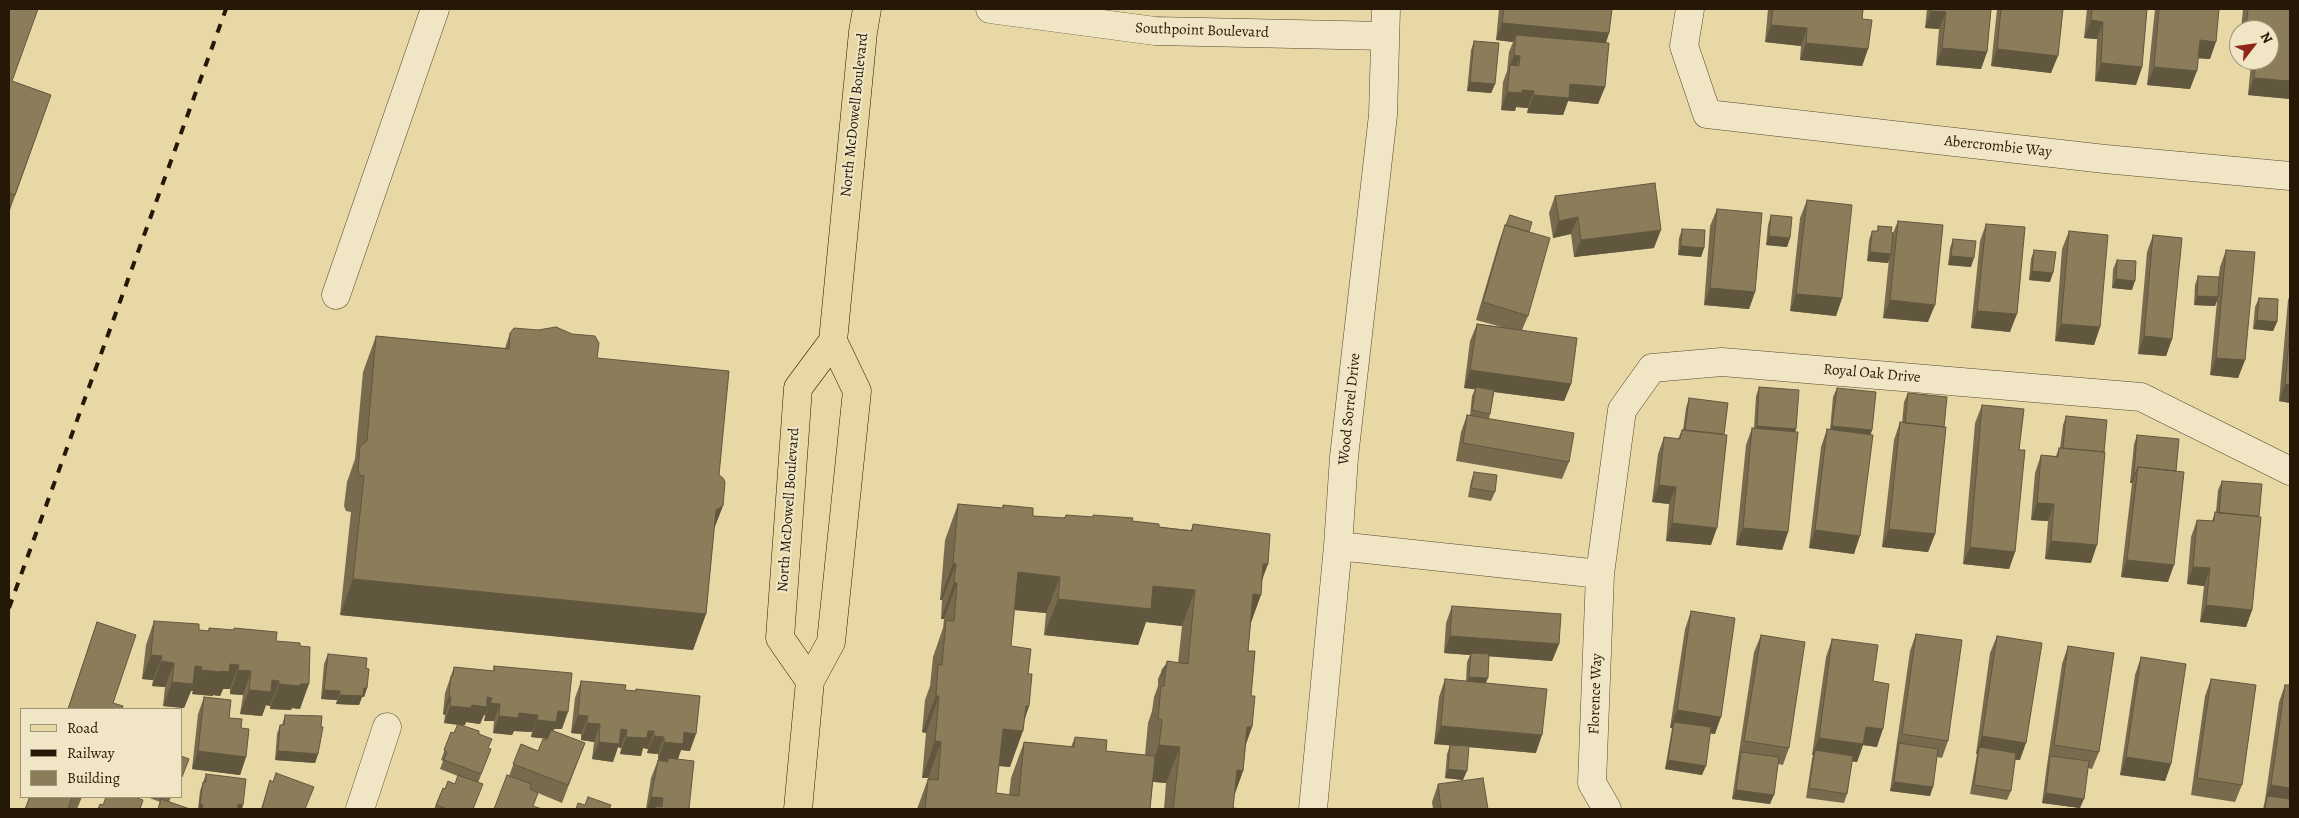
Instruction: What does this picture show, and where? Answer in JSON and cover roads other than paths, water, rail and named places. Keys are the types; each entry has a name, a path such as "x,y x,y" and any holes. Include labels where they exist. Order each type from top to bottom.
{"main road":[{"name":"North McDowell Boulevard","path":"810,681 780,638 798,388 833,341 863,32 867,9"},
{"path":"798,809 810,681 831,642 857,391 833,341"}],"street":[{"path":"336,296 435,9"},
{"name":"Southpoint Boulevard","path":"990,9 1155,31 1385,36"},
{"name":"Wood Sorrel Drive","path":"1313,809 1338,546 1344,457 1383,116 1386,9"},
{"name":"Abercrombie Way","path":"1690,9 1684,46 1707,114 2106,159 2290,176"},
{"name":"Royal Oak Drive","path":"1600,574 1622,410 1652,368 1722,362 2141,397 2290,471"},
{"path":"1338,546 1600,574"},
{"name":"Florence Way","path":"1600,574 1592,783 1607,809"},
{"path":"360,809 387,727"}],"railway":[{"path":"9,608 226,9"}]}
